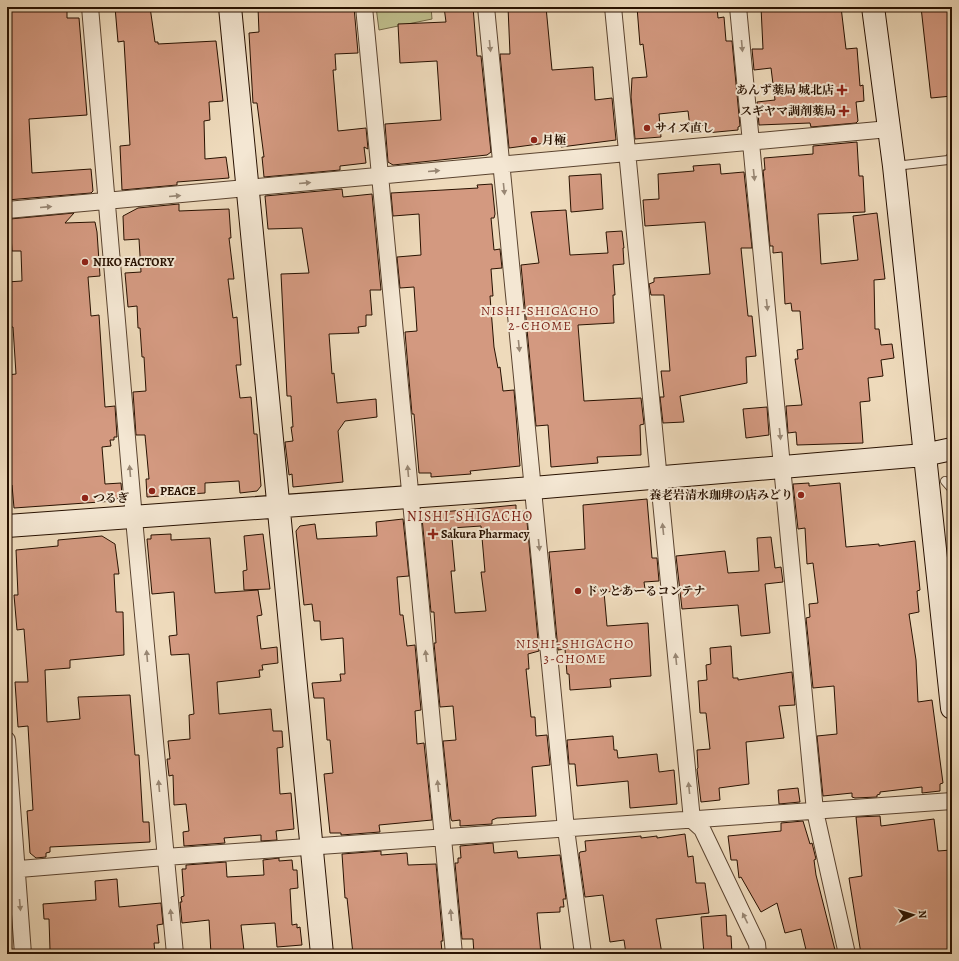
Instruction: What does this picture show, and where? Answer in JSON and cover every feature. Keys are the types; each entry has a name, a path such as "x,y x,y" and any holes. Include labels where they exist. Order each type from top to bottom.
{"street":[{"path":"90,7 134,518 175,954"},
{"path":"230,7 277,508 322,954"},
{"path":"364,7 454,954"},
{"path":"486,7 566,829 583,954"},
{"path":"613,7 692,820 702,829 757,944 758,954"},
{"path":"738,7 815,811 847,954"},
{"path":"873,7 894,166 952,708"},
{"path":"7,210 889,129"},
{"path":"7,526 277,508 658,478 924,455 952,449"},
{"path":"7,740 12,869 23,954"},
{"path":"12,869 443,837 952,802"}],"lane":[{"path":"894,166 951,160"},
{"path":"945,481 952,489"}],"shaded area":[{"path":"376,7 431,7 432,19 379,30"}],"building":[{"path":"48,7 67,7 67,18 79,18 87,115 29,119 32,173 91,169 93,191 91,193 7,200 7,12"},
{"path":"115,7 150,7 155,42 158,42 158,44 216,41 223,101 209,102 210,120 204,121 205,159 226,157 229,178 177,182 177,185 122,190 120,146 130,145 124,41 118,42"},
{"path":"298,7 298,10 354,7 358,53 335,54 336,70 333,70 338,131 366,128 368,149 364,147 366,163 340,166 340,170 264,177 262,157 264,157 257,103 253,103 249,33 259,32 258,8"},
{"path":"444,7 473,7 477,56 481,56 491,152 487,155 393,165 388,162 385,124 441,120 437,61 400,63 398,24 446,22"},
{"path":"508,7 546,7 552,70 593,67 595,100 612,98 616,140 561,147 561,141 509,148 500,54 510,54"},
{"path":"637,7 717,7 718,18 724,17 726,41 732,41 740,126 738,127 738,130 706,133 705,125 690,127 688,111 659,114 661,137 635,139 631,97 632,78 647,77 643,44 640,45"},
{"path":"761,7 841,7 846,49 857,48 860,86 863,85 864,101 856,102 858,121 856,123 811,127 810,123 759,125 757,102 775,100 771,68 754,70 752,49 763,49"},
{"path":"921,7 952,7 952,96 931,98"},
{"path":"857,142 859,176 863,176 865,212 818,214 821,264 858,260 853,216 877,213 885,279 874,280 875,329 879,329 881,345 892,344 894,358 881,360 883,376 868,378 870,401 860,402 863,443 797,445 796,432 788,433 786,406 802,405 795,359 798,359 797,350 803,349 800,311 792,311 791,303 785,304 782,252 773,253 773,246 770,246 763,170 765,170 764,158 813,154 813,146"},
{"path":"720,164 721,174 744,172 752,248 741,248 748,316 752,316 756,356 746,357 747,383 680,396 684,422 663,423 660,397 664,397 661,371 670,371 664,295 651,295 649,284 654,282 654,278 710,274 705,222 645,226 643,200 659,199 658,174 694,171 693,166"},
{"path":"601,174 603,209 571,212 569,176"},
{"path":"492,184 495,214 494,218 491,218 494,250 500,249 502,268 491,269 493,296 490,296 494,347 498,368 500,367 503,391 514,390 520,466 470,471 471,474 431,477 431,473 419,473 414,414 412,414 405,332 417,331 414,287 400,288 397,257 421,255 419,214 393,216 391,193 478,188 477,185"},
{"path":"342,189 343,197 372,194 381,290 370,290 372,315 366,315 366,326 358,327 359,333 329,334 332,374 334,373 337,403 376,399 377,417 345,421 338,431 343,482 293,487 292,474 289,475 285,442 293,441 291,427 293,427 291,396 287,396 281,274 309,273 302,228 268,229 265,196"},
{"path":"179,204 179,211 229,209 231,238 229,238 234,279 228,279 233,318 237,317 241,365 236,365 240,398 251,397 254,434 257,434 261,486 257,491 240,493 239,481 205,483 205,493 147,497 146,479 149,479 145,435 136,435 133,392 146,391 144,357 142,357 140,328 138,328 137,306 128,307 125,273 141,272 139,239 124,240 123,216 138,208"},
{"path":"566,210 570,255 608,253 606,232 622,231 624,248 624,264 613,265 615,295 613,295 614,323 578,325 584,401 641,398 644,424 640,425 641,455 597,457 598,463 551,467 548,425 536,426 521,265 539,263 531,212"},
{"path":"74,213 65,223 95,222 97,232 100,276 88,277 91,316 99,315 105,407 115,406 117,437 114,437 114,440 110,440 111,446 102,447 105,484 121,483 122,495 114,501 14,508 12,485 7,486 7,375 16,374 13,327 7,327 7,282 22,281 21,251 12,251 10,219"},
{"path":"767,407 769,435 746,438 743,409"},
{"path":"809,483 809,486 840,483 846,547 879,544 879,546 915,541 920,590 917,591 919,612 909,614 916,660 918,702 932,700 943,783 940,784 940,791 922,793 922,787 880,792 877,797 855,798 852,797 852,793 823,796 817,736 837,734 834,686 813,688 806,618 810,617 809,604 818,603 813,563 807,564 805,528 798,529 793,484"},
{"path":"647,499 652,558 657,558 659,581 644,582 645,589 604,592 607,626 648,623 651,676 610,679 611,687 570,690 565,649 558,650 549,552 585,549 583,505"},
{"path":"516,505 516,512 526,511 539,651 528,654 529,669 526,669 531,717 535,717 536,736 547,735 550,765 532,767 536,816 497,818 492,820 492,824 460,826 460,820 452,821 451,819 443,741 456,740 453,706 440,707 434,643 436,643 434,612 431,612 422,518 432,517 432,513","holes":["481,526 485,572 481,572 486,611 455,613 451,571 455,571 451,528"]},
{"path":"403,519 409,576 397,577 400,615 403,615 407,646 415,645 421,710 415,711 417,744 424,743 432,820 379,825 380,832 341,835 341,833 330,833 324,774 333,773 330,740 327,740 324,698 314,698 312,683 341,681 340,674 345,674 343,638 321,640 320,621 314,621 312,604 304,605 296,531 300,526 315,524 317,539 377,536 376,522"},
{"path":"171,534 171,540 210,538 215,593 258,590 262,615 257,616 261,649 277,647 278,663 262,665 263,670 259,670 260,677 217,682 219,714 271,709 273,731 282,731 283,747 277,748 280,794 291,793 294,829 276,831 277,840 261,841 261,835 224,838 225,843 184,846 183,832 189,831 186,804 174,805 173,775 169,776 167,759 170,759 168,741 190,739 189,715 194,714 189,654 171,655 169,636 177,635 174,592 152,594 147,539 151,539 151,535"},
{"path":"263,534 270,589 244,590 243,571 247,570 244,536"},
{"path":"102,536 115,544 119,574 114,574 116,612 123,612 124,655 70,660 70,668 45,670 47,722 80,719 78,697 130,695 135,755 139,755 143,822 149,822 150,842 50,847 50,852 46,853 46,857 36,858 30,853 27,811 33,810 28,726 18,727 15,682 28,682 24,629 17,630 14,595 18,595 16,550 58,546 58,540"},
{"path":"771,537 775,568 781,567 783,582 765,584 770,633 741,636 738,605 682,609 676,556 725,551 728,573 759,571 757,538"},
{"path":"731,646 733,678 738,678 738,680 792,672 795,705 779,706 784,738 746,742 749,784 719,788 720,800 701,802 697,769 697,750 710,749 706,713 700,713 698,681 707,680 706,665 711,664 710,648"},
{"path":"613,736 614,750 617,750 618,758 657,754 659,772 674,770 677,804 630,808 628,781 577,786 575,764 569,764 567,740"},
{"path":"798,788 800,802 779,804 778,790"},
{"path":"880,816 881,826 934,819 938,851 951,850 952,954 861,954 849,878 862,876 856,817"},
{"path":"803,821 810,844 812,843 816,859 814,860 816,875 836,954 807,954 801,929 785,933 777,903 761,912 741,877 739,878 737,860 731,860 728,836 781,831 781,823"},
{"path":"685,834 688,857 693,856 696,883 705,883 709,913 656,919 662,954 626,954 624,940 610,942 603,895 585,897 579,854 580,852 586,851 585,841 641,836 641,838 657,836 657,838"},
{"path":"493,843 494,853 517,851 518,858 560,855 566,899 563,899 564,907 560,907 560,912 537,913 541,954 474,954 473,939 462,939 455,863 458,863 458,858 461,858 460,846"},
{"path":"381,851 381,855 407,853 408,865 436,864 443,941 441,941 442,952 413,954 353,954 347,898 345,898 342,854"},
{"path":"279,858 279,861 292,860 293,870 297,870 298,888 290,889 292,925 297,924 297,928 300,927 302,945 277,947 275,923 241,925 244,951 211,954 209,920 182,923 180,902 182,902 181,897 184,896 182,869 186,869 186,865 226,862 227,877 264,875 263,860"},
{"path":"117,879 119,907 161,903 163,924 157,925 159,943 154,943 155,954 66,954 66,950 50,950 49,919 44,919 43,904 96,900 95,881"},
{"path":"726,915 727,936 731,936 732,954 704,954 701,917"}],"place":[{"name":"あんず薬局 城北店","path":"842,90"},
{"name":"スギヤマ調剤薬局","path":"844,111"},
{"name":"サイズ直し","path":"647,128"},
{"name":"月極","path":"534,140"},
{"name":"NIKO FACTORY","path":"85,262"},
{"name":"PEACE","path":"152,491"},
{"name":"養老岩清水珈琲の店みどり","path":"801,495"},
{"name":"つるぎ","path":"85,498"},
{"name":"Sakura Pharmacy","path":"433,534"},
{"name":"ドッとあーるコンテナ","path":"578,591"}],"district":[{"name":"NISHI-SHIGACHO 2-CHOME","path":"540,318"},
{"name":"NISHI-SHIGACHO","path":"470,516"},
{"name":"NISHI-SHIGACHO 3-CHOME","path":"575,650"}]}
